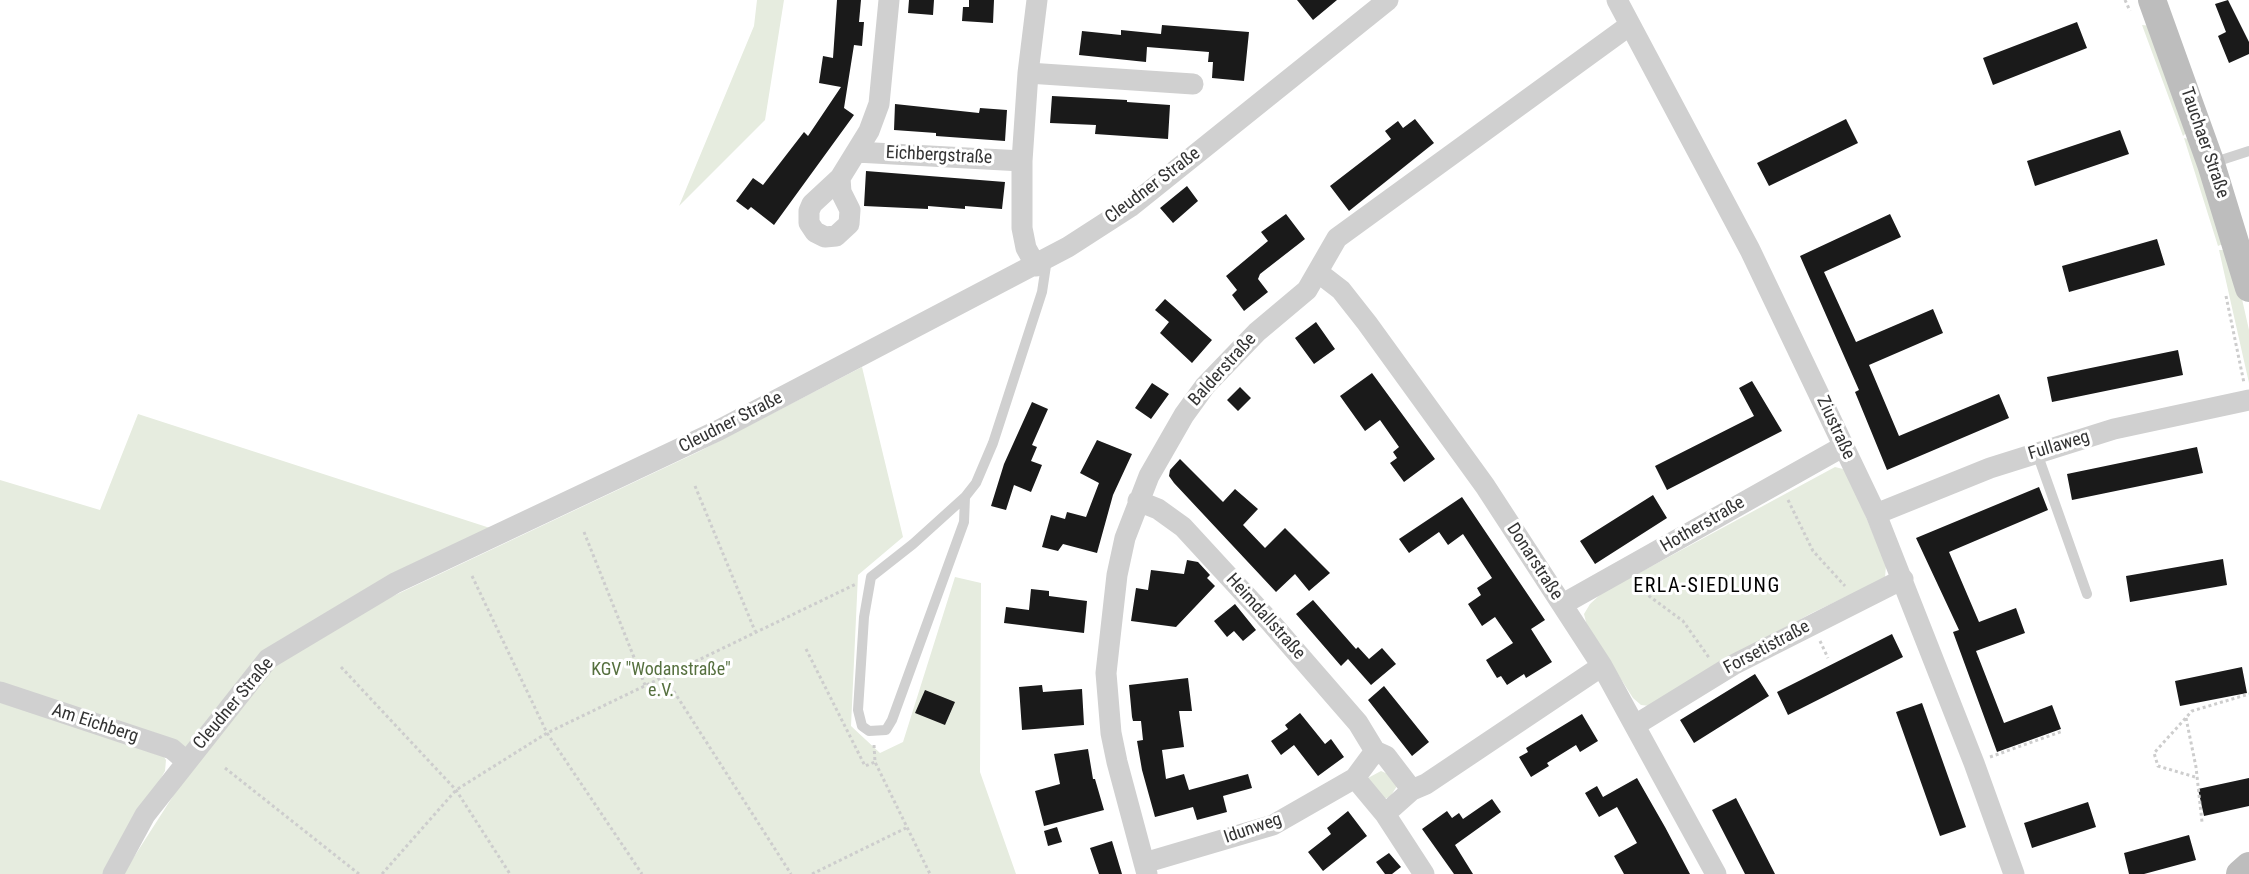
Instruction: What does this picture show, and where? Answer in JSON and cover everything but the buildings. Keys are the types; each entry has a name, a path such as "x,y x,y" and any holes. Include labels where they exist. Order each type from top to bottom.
{"main road":[{"name":"Tauchaer Straße","path":"2142,9 2211,164 2237,229 2237,290"},
{"path":"2240,874 2249,866"}],"street":[{"name":"Eichbergstraße","path":"840,177 869,130 879,104 889,0"},
{"path":"1037,0 1028,73 1022,161 1022,228 1026,248 1042,262"},
{"name":"Cleudner Straße","path":"113,874 146,815 268,659 395,583 719,430 1042,262 1130,207 1388,0"},
{"name":"Ziustraße","path":"1617,0 1750,250 1876,514 1974,763 2014,874"},
{"name":"Balderstraße","path":"1145,868 1123,790 1113,743 1106,673 1117,575 1138,501 1165,448 1205,386 1257,332 1306,290 1319,273 1327,251 1337,238 1630,25"},
{"path":"1028,73 1193,84"},
{"name":"Eichbergstraße","path":"856,152 1022,161"},
{"name":"Donarstraße","path":"1319,273 1341,290 1367,323 1485,486 1563,604 1637,724 1716,874"},
{"name":"Fullaweg","path":"1876,514 1990,468 2114,429 2248,400"},
{"name":"Hotherstraße","path":"1563,604 1844,446"},
{"name":"Heimdallstraße","path":"1138,501 1158,509 1183,527 1265,616 1358,723 1375,751 1386,756 1412,790"},
{"name":"Forsetistraße","path":"1637,724 1721,673 1903,579"},
{"path":"1385,814 1412,790 1426,784 1602,666"},
{"name":"Am Eichberg","path":"0,692 172,749 186,761"},
{"path":"1375,751 1355,778 1385,814 1424,874"},
{"name":"Idunweg","path":"1145,868 1273,825 1355,778"}],"lane":[{"path":"2211,164 2249,151"},
{"path":"965,497 964,522 898,705 886,730 875,733 862,726 858,710 864,617 871,577 895,560 965,497 976,483 993,443 1042,292 1042,262"},
{"path":"2037,453 2087,594"}],"path":[{"path":"2125,0 2142,9"},
{"path":"2237,290 2248,400"},
{"path":"1779,482 1813,551 1859,600"},
{"path":"695,486 755,632"},
{"path":"584,532 645,685"},
{"path":"1618,573 1683,621 1721,673"},
{"path":"472,576 547,733 642,874"},
{"path":"382,874 456,790 547,733 871,577"},
{"path":"806,649 865,766 875,762"},
{"path":"341,667 456,790 510,874"},
{"path":"664,676 791,874"},
{"path":"2195,777 2158,766 2154,753 2185,716 2192,711 2249,694"},
{"path":"2185,716 2194,758 2202,822"},
{"path":"1974,763 2063,731"},
{"path":"875,733 873,754 875,762 930,874"},
{"path":"225,768 359,874"},
{"path":"812,874 906,828"}],"green space":[{"path":"757,0 784,0 765,120 679,206 754,26"},
{"path":"2142,25 2152,26 2190,129 2183,136"},
{"path":"2184,138 2194,140 2227,242 2218,246"},
{"path":"2219,250 2229,250 2249,330 2249,383"},
{"name":"KGV \"Wodanstraße\" e.V.","path":"862,367 903,537 858,575 851,726 880,753 903,742 955,577 981,583 980,772 1016,874 123,874 200,754 276,663 370,607 698,452"},
{"path":"138,414 490,528 268,659 181,757 0,693 0,480 100,510"},
{"path":"1835,467 1843,469 1849,476 1886,565 1885,578 1810,614 1722,662 1650,706 1641,705 1633,698 1587,626 1584,614 1590,604 1602,593"},
{"path":"0,697 162,754 166,760 165,771 107,874 0,874"},
{"path":"1381,771 1388,774 1397,786 1390,797 1383,799 1368,778"}],"district":[{"name":"ERLA-SIEDLUNG","path":"1707,587"}]}
